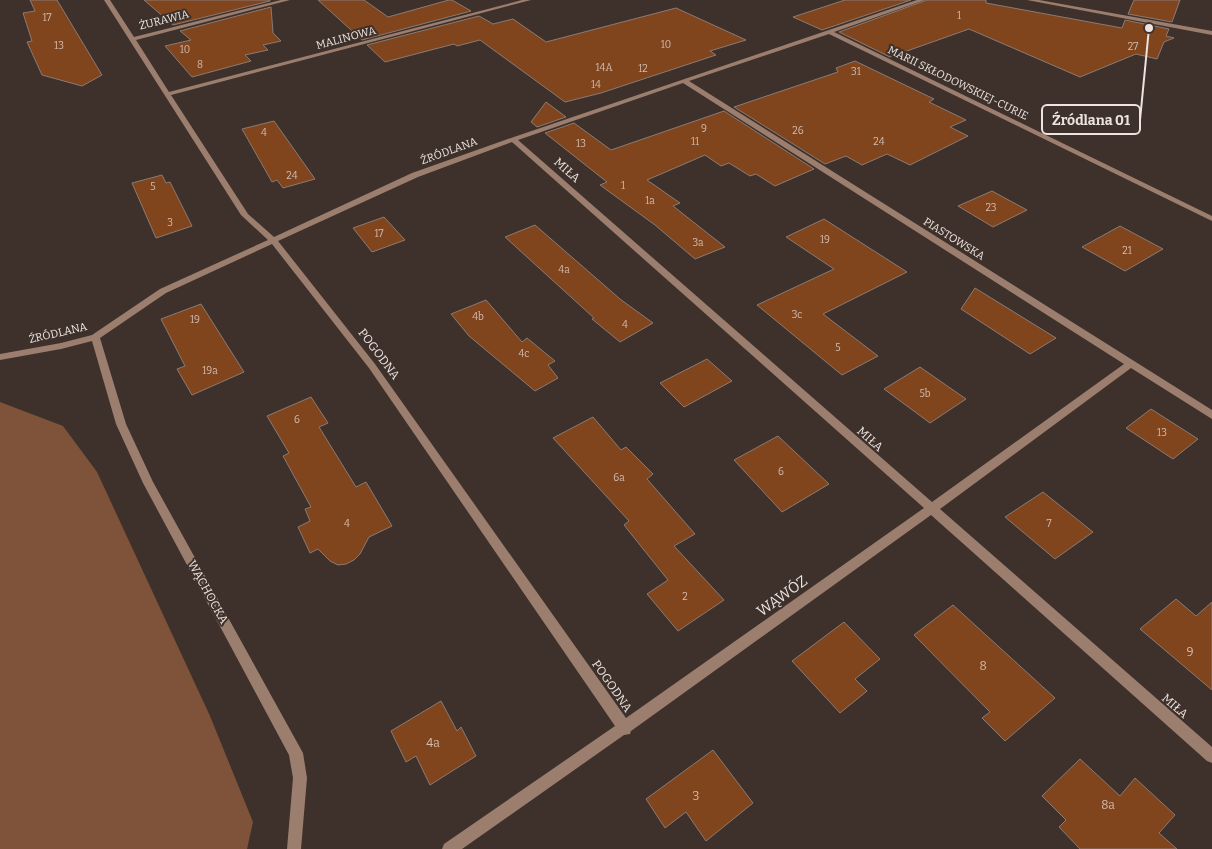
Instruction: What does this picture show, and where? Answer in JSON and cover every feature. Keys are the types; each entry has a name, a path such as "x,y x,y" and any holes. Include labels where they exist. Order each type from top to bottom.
{"street":[{"name":"POGODNA","path":"107,0 245,215 274,241 372,366 625,729"},
{"name":"ŻURAWIA","path":"133,38 287,0"},
{"name":"MALINOWA","path":"169,94 528,0"},
{"name":"ŹRÓDLANA","path":"0,357 61,346 95,337 163,291 394,184 513,140 922,0"},
{"path":"1030,0 1212,33"},
{"name":"MARII SKŁODOWSKIEJ-CURIE","path":"830,32 1212,219"},
{"name":"PIASTOWSKA","path":"684,81 1212,415"},
{"name":"MIŁA","path":"513,140 1212,756"},
{"name":"WĄCHOCKA","path":"95,337 122,424 148,483 296,753 300,778 294,849"},
{"name":"WĄWÓZ","path":"449,849 625,729 931,510 1130,364"}],"shaded area":[{"path":"0,402 63,426 97,472 210,716 253,822 247,849 0,849"}],"building":[{"path":"30,0 57,0 102,75 82,86 42,75 27,42 32,41 23,13 35,11"},
{"path":"144,0 270,0 270,1 173,25"},
{"path":"318,0 364,0 388,17 449,0 471,11 362,40"},
{"path":"845,0 911,0 822,30 793,17"},
{"path":"927,0 986,0 986,3 1122,28 1125,20 1169,29 1166,36 1174,38 1164,42 1157,59 1136,54 1080,77 969,29 890,57 839,32"},
{"path":"1134,0 1180,0 1172,22 1128,14"},
{"path":"271,7 273,33 281,41 263,45 268,50 245,55 251,61 192,77 165,46 191,40 180,31"},
{"path":"676,8 746,40 710,51 716,55 601,93 565,102 480,40 457,46 454,44 385,62 367,45 479,16 493,24 513,19 546,42"},
{"path":"855,61 934,99 929,102 966,120 950,127 968,136 910,165 887,154 862,165 846,156 825,164 734,107 838,72 836,68"},
{"path":"546,102 566,117 537,127 531,122"},
{"path":"724,111 814,169 775,186 756,174 750,176 729,163 721,166 705,155 647,180 680,203 673,206 725,247 695,259 655,225 600,185 607,182 545,133 574,123 611,150"},
{"path":"274,121 315,179 283,188 277,180 272,182 242,129"},
{"path":"162,175 166,183 170,182 192,226 156,238 132,183"},
{"path":"992,191 1027,210 993,227 958,206"},
{"path":"384,217 405,240 372,252 353,228"},
{"path":"824,219 907,272 823,314 878,356 842,375 757,305 834,269 786,237"},
{"path":"535,225 620,299 653,323 620,342 592,319 594,318 505,237"},
{"path":"1120,226 1163,249 1125,271 1082,247"},
{"path":"975,288 1056,338 1030,354 961,309"},
{"path":"486,300 522,342 527,338 555,361 548,365 558,378 535,391 469,336 451,314"},
{"path":"201,304 244,372 192,395 177,369 185,366 161,319"},
{"path":"707,359 732,381 684,407 660,383"},
{"path":"920,367 966,399 930,423 884,389"},
{"path":"311,397 328,423 319,427 356,487 366,482 392,526 369,537 360,554 346,564 338,565 330,561 318,549 310,553 298,527 310,521 305,509 311,507 283,456 289,453 267,416"},
{"path":"1151,409 1198,439 1173,459 1126,428"},
{"path":"593,417 621,450 626,447 653,474 647,479 695,534 674,546 724,600 678,631 647,594 668,580 624,525 629,521 553,438"},
{"path":"778,436 829,484 782,512 734,460"},
{"path":"1043,492 1093,532 1055,559 1005,517"},
{"path":"1176,599 1196,616 1212,602 1212,690 1140,629"},
{"path":"953,605 1055,698 1005,741 982,718 990,712 914,635"},
{"path":"844,622 880,659 855,679 867,691 840,713 792,661"},
{"path":"441,701 457,731 461,727 476,756 430,785 416,756 406,762 391,731"},
{"path":"713,750 753,803 706,841 686,812 665,828 646,799"},
{"path":"1080,759 1120,796 1135,778 1175,815 1159,833 1177,849 1080,849 1059,827 1066,820 1042,796"}],"place":[{"name":"Źródlana 01","path":"1149,28"}]}
